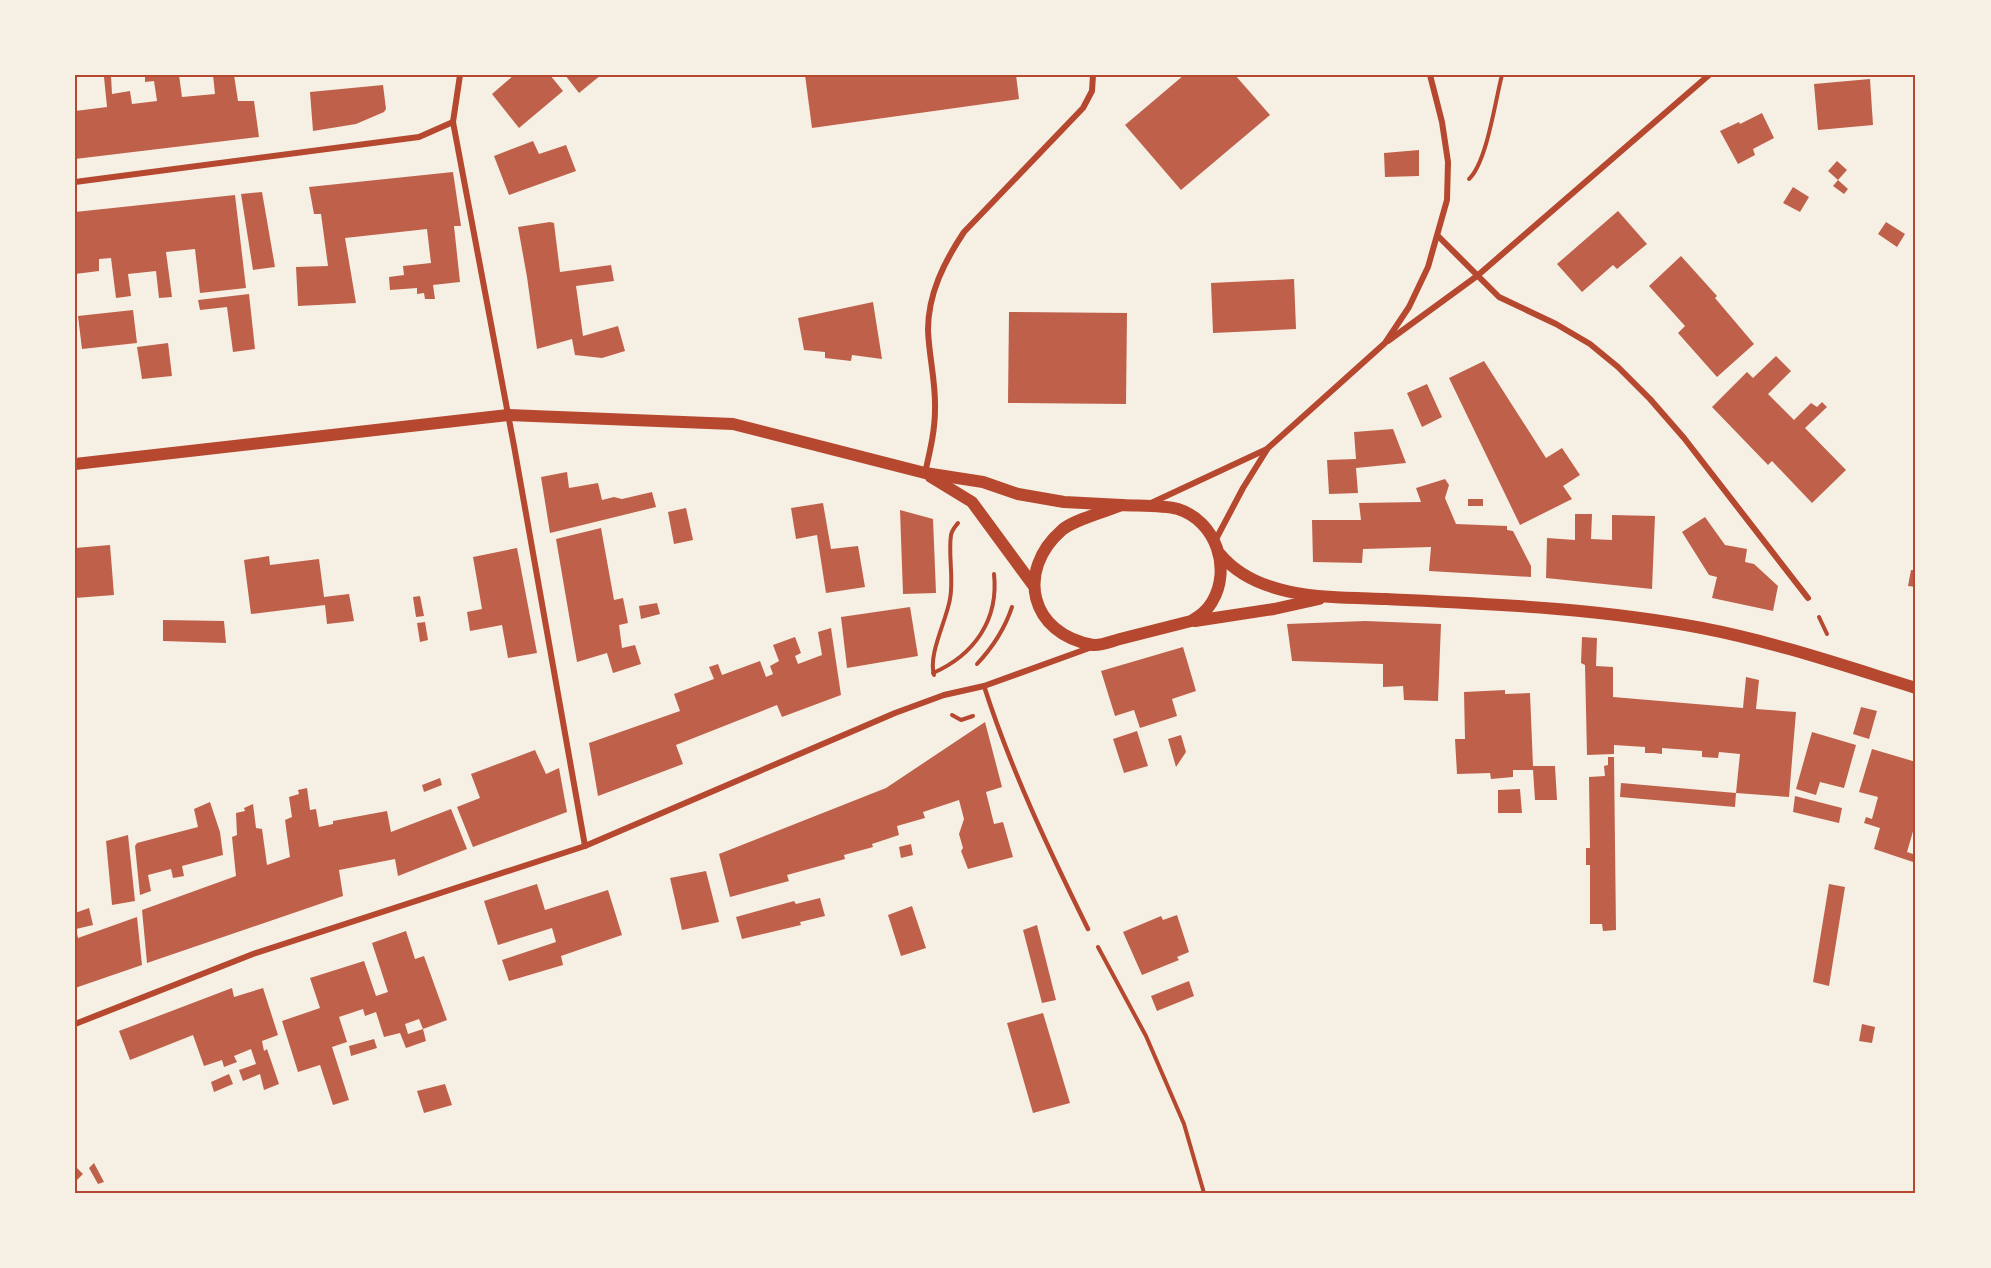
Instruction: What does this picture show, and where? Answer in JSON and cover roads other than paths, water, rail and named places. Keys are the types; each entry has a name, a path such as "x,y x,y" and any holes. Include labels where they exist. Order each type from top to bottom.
{"main road":[{"path":"75,464 508,415 733,424 925,473 983,482 1018,494 1064,502 1178,510 1194,518 1207,530 1220,554 1228,563 1269,586 1326,597 1457,602 1611,615 1701,628 1761,641 1916,688"},
{"path":"925,473 972,502 1034,585"},
{"path":"1122,505 1065,527 1052,540 1036,570 1035,599 1040,612 1049,623 1072,639 1096,645 1191,621 1274,609 1326,597"},
{"path":"1191,621 1203,613 1212,602 1217,588 1220,554"}],"street":[{"path":"460,75 453,122 585,846"},
{"path":"925,473 934,431 935,407 928,330 931,303 939,276 964,232 1083,108 1092,91 1093,75"},
{"path":"1385,343 1409,308 1428,267 1447,200 1448,162 1444,132 1430,75"},
{"path":"1687,93 1701,75"},
{"path":"1215,541 1243,488 1268,448 1385,343 1477,276 1709,75"},
{"path":"75,182 419,137 453,122"},
{"path":"1438,236 1499,297 1556,324 1590,344 1618,367 1684,438 1808,598"},
{"path":"1143,507 1268,448"},
{"path":"75,1024 253,954 585,846 895,714 944,695 984,686 1096,645"}],"lane":[{"path":"984,686 1005,745 1048,849 1088,929"}]}
